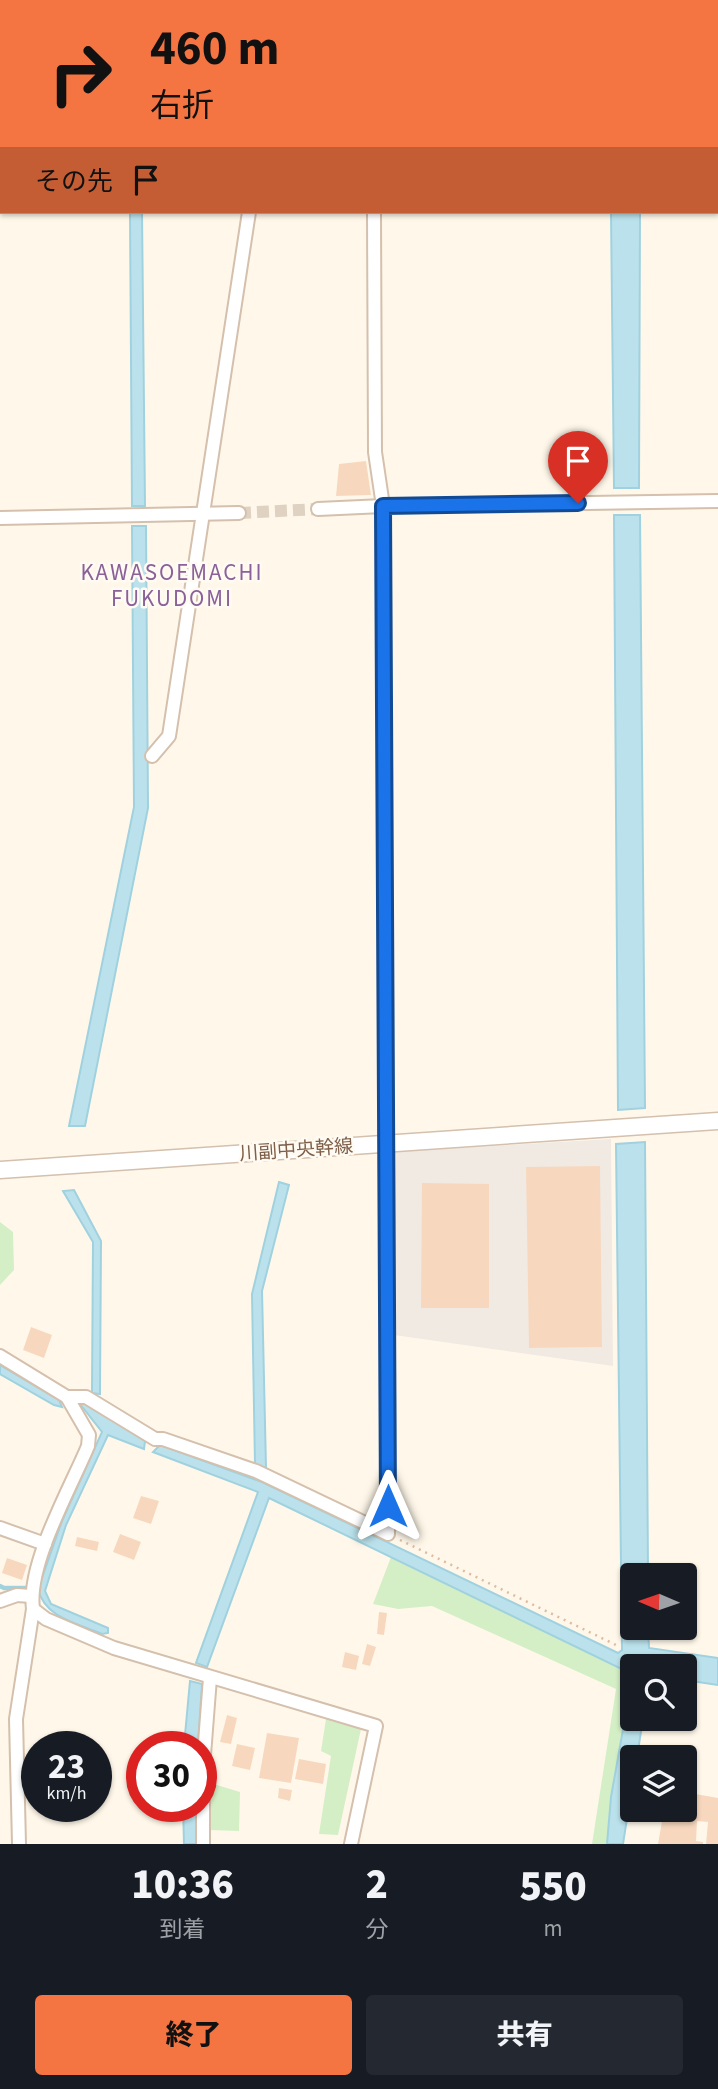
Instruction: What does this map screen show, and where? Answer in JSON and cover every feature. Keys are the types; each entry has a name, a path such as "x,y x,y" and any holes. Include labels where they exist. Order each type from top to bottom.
{"street":[{"path":"152,756 169,736 249,214"},
{"path":"67,1397 86,1397 155,1439 163,1439 256,1471 388,1534 383,506 375,452 374,214"},
{"path":"318,509 718,501"},
{"path":"0,518 239,513"},
{"name":"川副中央幹線","path":"0,1170 718,1121"},
{"path":"0,1356 67,1397 89,1434 88,1446 46,1544 33,1582 33,1609 16,1719 19,1844"},
{"path":"0,1528 46,1544"},
{"path":"0,1601 17,1595 31,1596"},
{"path":"33,1609 46,1619 114,1648 376,1726 351,1844"},
{"path":"203,1844 204,1768 211,1678"}],"path":[{"path":"388,1534 616,1645"}],"shaded area":[{"path":"611,1139 613,1366 394,1335 392,1152"}],"green space":[{"path":"0,1222 13,1232 14,1270 0,1285"},
{"path":"391,1557 620,1668 620,1731 623,1731 611,1797 607,1844 592,1844 616,1689 432,1606 398,1609 373,1604"},
{"path":"326,1719 361,1729 338,1835 319,1834 331,1756 321,1751"},
{"path":"217,1785 240,1792 239,1831 208,1830 208,1822 217,1822"}],"water":[{"path":"130,214 142,214 145,506 132,506"},
{"path":"611,214 640,214 639,488 614,488"},
{"path":"614,515 640,515 645,1108 618,1110"},
{"path":"132,526 146,526 148,808 85,1126 69,1126 134,807"},
{"path":"645,1142 648,1563 621,1563 616,1144"},
{"path":"279,1182 289,1185 262,1291 266,1468 255,1465 252,1294"},
{"path":"74,1190 101,1241 100,1394 92,1393 93,1242 63,1191"},
{"path":"0,1365 59,1400 62,1407 0,1374"},
{"path":"83,1402 145,1441 144,1449 108,1435 66,1525 45,1591 51,1604 108,1628 108,1633 102,1634 55,1613 47,1607 38,1589 62,1521 102,1432 80,1404"},
{"path":"160,1445 262,1482 618,1653 622,1650 622,1640 649,1640 649,1648 690,1654 620,1654 620,1668 269,1498 207,1667 196,1663 258,1492 153,1452"},
{"path":"697,1655 718,1658 718,1685 697,1682"},
{"path":"190,1681 202,1684 199,1731 185,1731"},
{"path":"623,1731 641,1731 639,1745 620,1745"},
{"path":"620,1746 620,1822 626,1822 623,1844 607,1844 611,1797"},
{"path":"183,1822 197,1822 198,1844 184,1844"}],"building":[{"path":"366,461 371,495 336,496 339,464"},
{"path":"600,1166 602,1347 529,1348 526,1167"},
{"path":"422,1183 489,1184 489,1308 421,1308"},
{"path":"31,1327 52,1335 44,1358 23,1350"},
{"path":"141,1496 159,1501 151,1524 133,1518"},
{"path":"120,1534 141,1542 134,1560 113,1552"},
{"path":"77,1537 99,1542 97,1551 75,1546"},
{"path":"7,1558 27,1565 22,1580 2,1573"},
{"path":"379,1612 387,1613 384,1635 377,1634"},
{"path":"367,1644 376,1647 370,1666 362,1664"},
{"path":"345,1652 359,1656 356,1670 342,1667"},
{"path":"227,1715 237,1718 231,1744 220,1742"},
{"path":"267,1733 299,1738 291,1783 259,1778"},
{"path":"237,1744 255,1748 250,1770 232,1766"},
{"path":"299,1759 326,1764 323,1784 295,1779"},
{"path":"279,1788 292,1790 290,1801 278,1798"},
{"path":"697,1794 718,1798 718,1844 706,1844 708,1822 697,1821"},
{"path":"662,1822 697,1822 696,1841 703,1842 703,1844 658,1844"}],"waterway":[{"path":"0,1586 25,1588"}],"tunnel":[{"path":"239,513 318,509"}],"district":[{"name":"KAWASOEMACHI FUKUDOMI","path":"172,585"}],"route":[{"path":"388,1506 383,506 578,503"}]}
